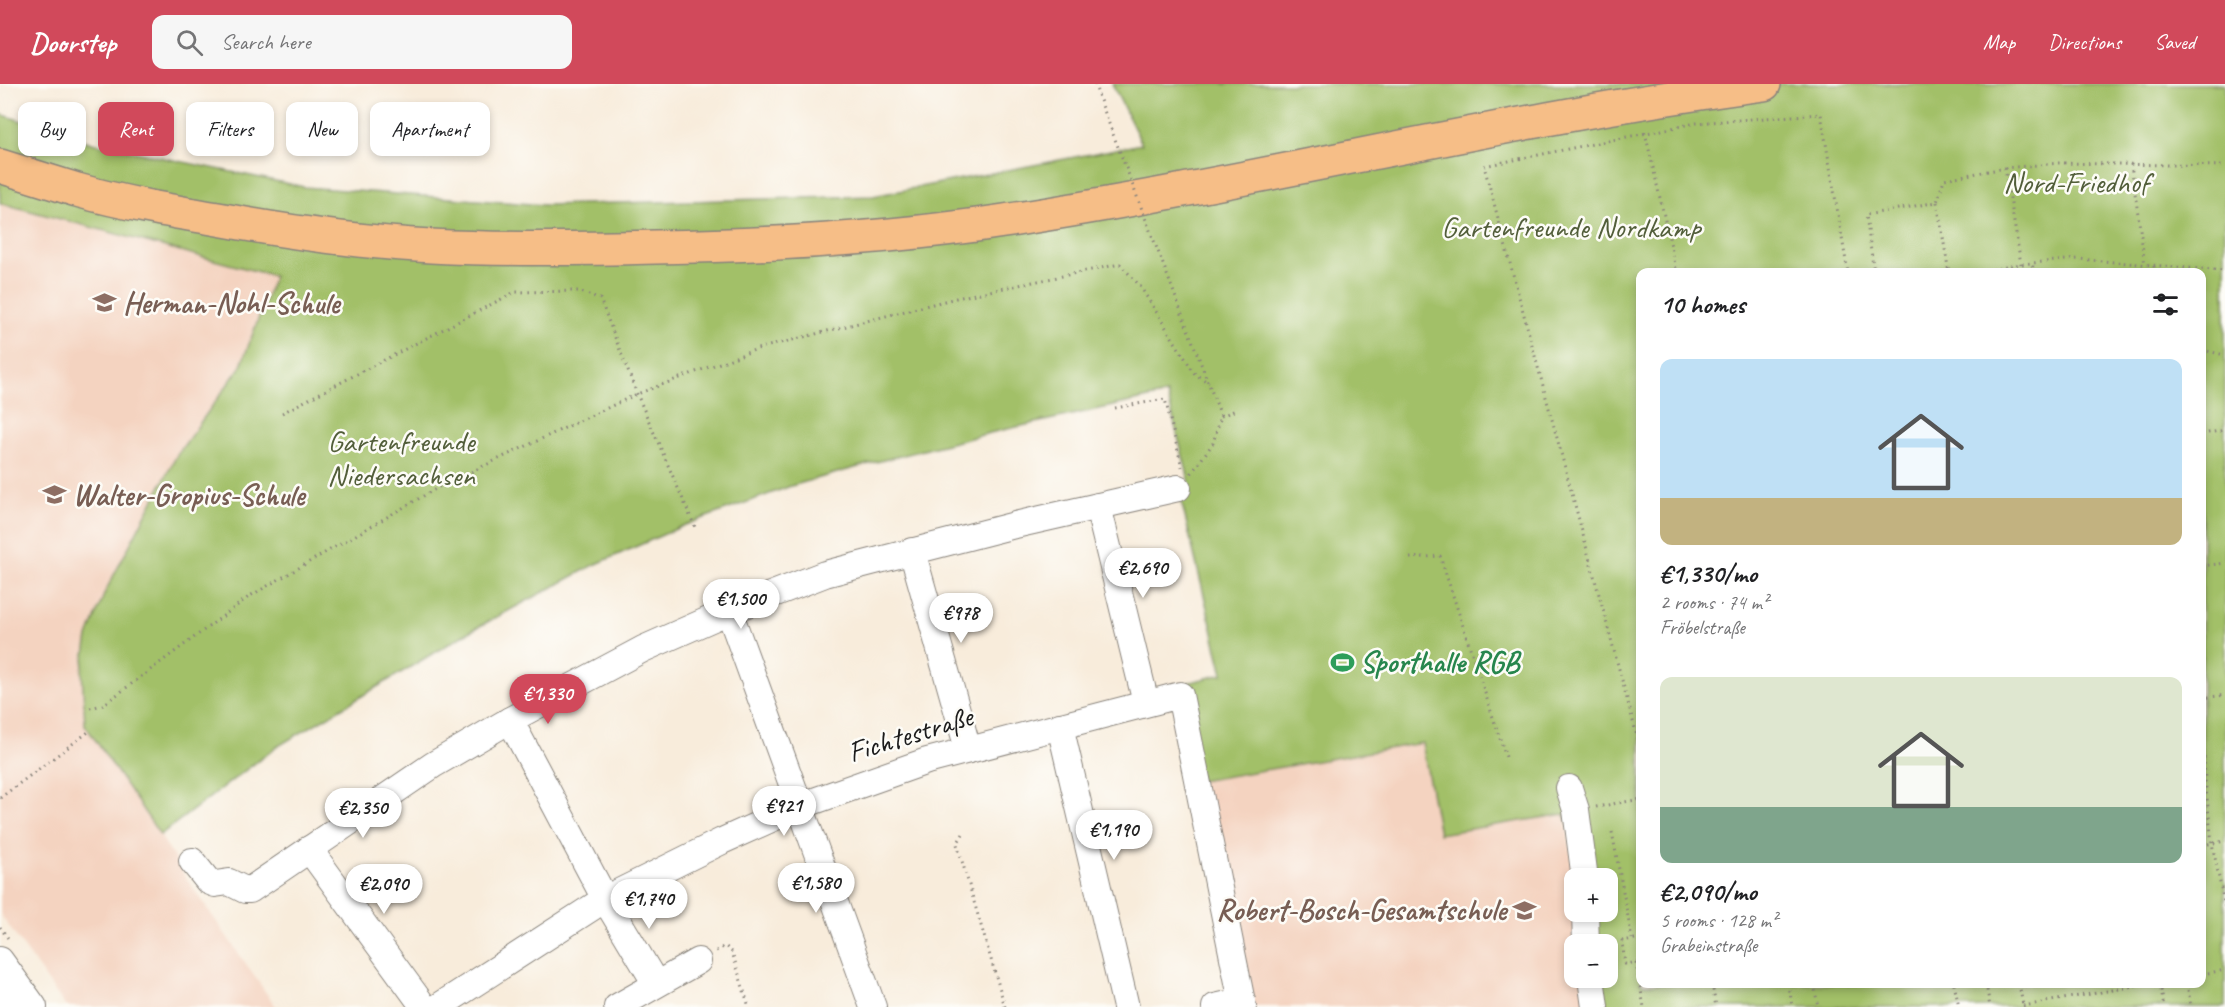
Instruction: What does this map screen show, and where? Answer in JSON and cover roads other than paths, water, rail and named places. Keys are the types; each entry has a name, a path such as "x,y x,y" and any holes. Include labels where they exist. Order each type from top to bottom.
{"highway":[{"path":"0,143 82,169 150,186 221,200 361,219 498,228 731,226 825,222 998,202 1150,176 1511,104 1626,84"},
{"path":"0,166 78,190 149,207 286,231 357,240 494,249 742,245 884,237 1000,222 1152,196 1373,151 1620,105 1764,84"}],"street":[{"path":"192,861 208,881 215,884 229,882 250,890 433,765 510,720 643,649 729,611 825,574 1182,484"},
{"path":"1098,506 1146,703"},
{"path":"912,551 968,749"},
{"path":"729,611 873,1007"},
{"name":"Fichtestraße","path":"438,1007 605,899 722,841 800,806 879,777 968,749 1180,695 1243,1004"},
{"path":"510,720 605,899 656,984"},
{"path":"1060,726 1126,1007"},
{"path":"1573,799 1583,868"},
{"path":"309,849 424,1007"},
{"path":"0,960 34,1007"},
{"path":"616,1007 698,961"},
{"path":"1593,988 1596,1007"},
{"path":"0,994 9,1007"},
{"path":"1215,1007 1243,1004"}],"place":[{"name":"Herman-Nohl-Schule","path":"105,303"},
{"name":"Walter-Gropius-Schule","path":"55,495"},
{"name":"Sporthalle RGB","path":"1342,662"},
{"name":"Robert-Bosch-Gesamtschule","path":"1524,910"}],"park label":[{"name":"Nord-Friedhof","path":"2076,182"},
{"name":"Gartenfreunde Nordkamp","path":"1571,227"},
{"name":"Gartenfreunde Niedersachsen","path":"401,458"}]}
